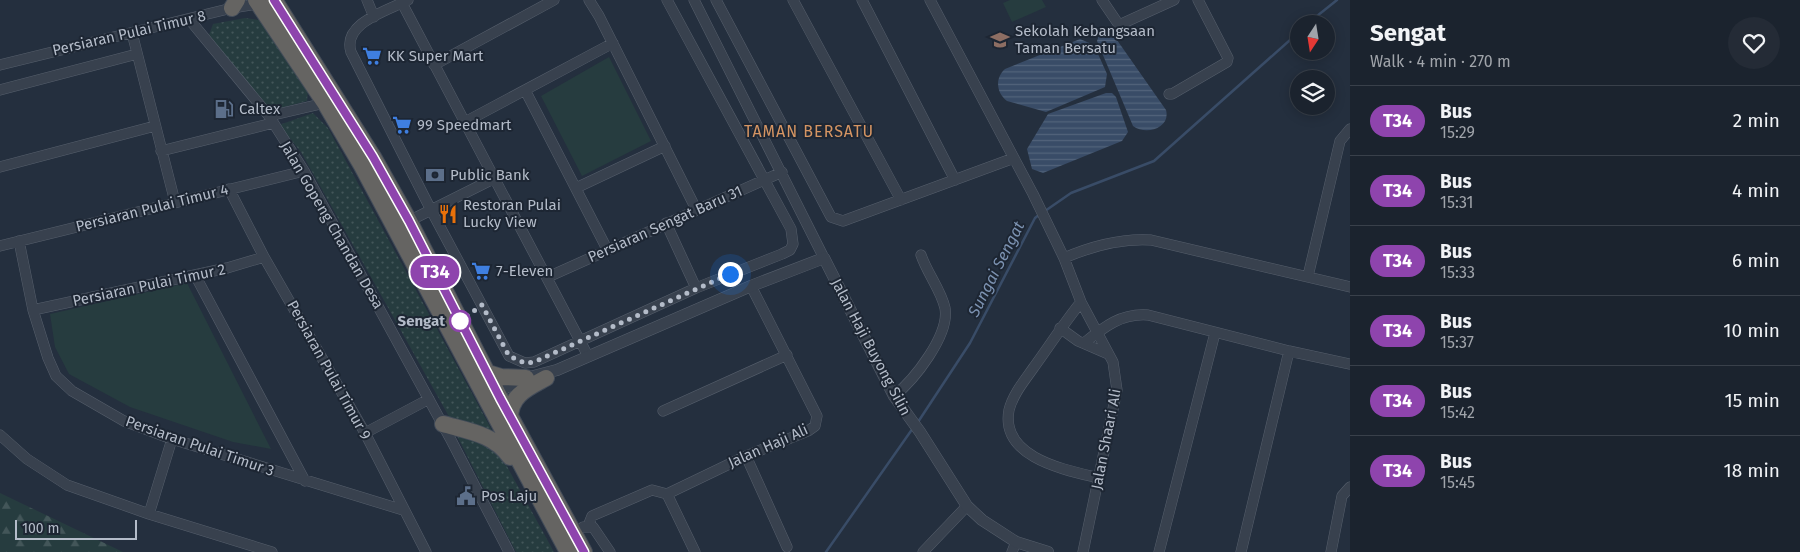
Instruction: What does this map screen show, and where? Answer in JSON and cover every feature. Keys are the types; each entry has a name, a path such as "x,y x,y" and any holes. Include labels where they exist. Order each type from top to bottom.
{"highway":[{"path":"266,2 362,166 436,301 568,552"},
{"path":"266,2 373,157 409,221 488,374 521,454 528,477"},
{"path":"436,301 580,528 584,552"},
{"path":"488,374 501,378 526,378"},
{"path":"510,418 510,409 514,400 552,374"},
{"path":"443,424 497,442 528,477"}],"street":[{"path":"367,0 374,17"},
{"path":"434,65 554,0"},
{"path":"589,0 613,43 696,209"},
{"path":"588,356 581,342 548,277 434,65 405,1 355,27 350,37 349,45 431,210 509,356 520,362 534,362 581,342 696,288 782,254 790,250 793,244 791,229 667,0"},
{"path":"496,395 552,374 588,356 751,286 824,258 816,238 694,0"},
{"path":"716,0 831,217 836,220 843,221 1014,158"},
{"path":"793,0 901,200"},
{"path":"862,0 955,180"},
{"name":"Jalan Shaari Ali","path":"930,0 1038,205 1064,258 1081,302 1098,332 1115,369 1117,390 1083,552"},
{"path":"1102,0 1119,24 1174,0"},
{"path":"1168,94 1172,94 1223,66 1228,58 1198,0"},
{"name":"Persiaran Pulai Timur 8","path":"0,65 189,19 234,4 266,2"},
{"name":"Jalan Gopeng Chandan Desa","path":"189,19 271,119 304,170 443,424 510,552"},
{"path":"132,33 174,202"},
{"path":"465,122 613,43"},
{"name":"Persiaran Pulai Timur 8","path":"0,90 137,54"},
{"path":"525,90 607,250"},
{"path":"161,151 325,103"},
{"path":"0,166 155,126"},
{"path":"1308,276 1340,141 1350,129"},
{"path":"576,188 664,146"},
{"name":"Persiaran Pulai Timur 4","path":"0,246 304,170"},
{"name":"Persiaran Sengat Baru 31","path":"548,277 782,172"},
{"path":"409,221 495,178"},
{"name":"Persiaran Pulai Timur 9","path":"229,189 264,257 365,433 426,552"},
{"path":"666,223 696,288"},
{"path":"1064,258 1094,246 1132,239 1151,240 1350,287"},
{"name":"Persiaran Pulai Timur 3","path":"20,241 34,310 56,376 72,391 124,421 172,439 403,510"},
{"path":"894,396 908,385 925,362 946,318 944,306 921,255"},
{"name":"Persiaran Pulai Timur 2","path":"34,310 195,275 264,257"},
{"name":"Jalan Haji Buyong Silin","path":"824,258 894,396 920,432 967,506 1014,547 1048,552"},
{"path":"195,275 305,481"},
{"name":"Jalan Haji Ali","path":"667,494 746,456 808,431 817,421 804,388 751,286"},
{"path":"1081,302 1060,328 1014,398 1010,408 1010,428 1025,450 1037,459 1073,472 1099,478"},
{"path":"1084,343 1119,318 1140,314 1154,316 1288,352 1350,364"},
{"path":"1060,328 1084,343 1108,354"},
{"path":"1159,552 1215,333"},
{"path":"1241,552 1288,352"},
{"path":"663,411 787,355"},
{"path":"496,395 526,378 552,374"},
{"path":"365,433 429,399"},
{"path":"0,435 27,459 68,485 149,514 272,552"},
{"path":"149,514 172,439"},
{"path":"746,456 787,547"},
{"path":"1331,552 1342,496 1350,487"},
{"path":"580,528 592,516 652,490 667,494 695,552"},
{"path":"923,552 967,506"},
{"path":"580,528 593,526 598,530 610,552"}],"green space":[{"path":"1010,0 1042,0 1046,7 1012,22 1003,3"},
{"path":"245,18 259,20 308,89 307,101 269,111 209,35 213,24"},
{"path":"609,57 651,141 582,176 541,96"},
{"path":"313,113 328,128 494,434 452,422 301,152 279,125"},
{"path":"187,283 271,449 233,442 130,407 69,374 55,347 50,314"},
{"path":"455,432 498,450 554,552 516,552"},
{"path":"0,493 123,552 0,552"}],"water":[{"path":"1110,30 1166,110 1167,116 1161,126 1144,130 1133,126 1097,41 1099,35"},
{"path":"1080,39 1094,45 1107,74 1105,87 1046,112 1007,101 1003,98 999,90 998,81 1005,69"},
{"path":"1106,93 1112,93 1116,97 1128,132 1122,141 1043,173 1032,169 1027,149 1048,114"}],"waterway":[{"name":"Sungai Sengat","path":"1318,15 1337,0"},
{"name":"Sungai Sengat","path":"1045,211 1071,193 1154,161 1290,40"},
{"name":"Sungai Sengat","path":"918,422 970,343 1035,218 1040,214"},
{"name":"Sungai Sengat","path":"826,552 913,428"}],"bus line":[{"name":"T34","path":"274,0 337,98 409,221 500,398 584,552"}],"place":[{"name":"Sekolah Kebangsaan Taman Bersatu","path":"1000,40"},
{"name":"KK Super Mart","path":"372,56"},
{"name":"Caltex","path":"224,109"},
{"name":"99 Speedmart","path":"402,125"},
{"name":"Public Bank","path":"435,175"},
{"name":"Restoran Pulai Lucky View","path":"448,214"},
{"name":"7-Eleven","path":"481,271"},
{"name":"Sengat","path":"460,321"},
{"name":"Pos Laju","path":"466,496"}],"district":[{"name":"TAMAN BERSATU","path":"809,131"}],"route":[{"path":"460,321 482,305 509,356 525,363 534,362 730,274"}]}
